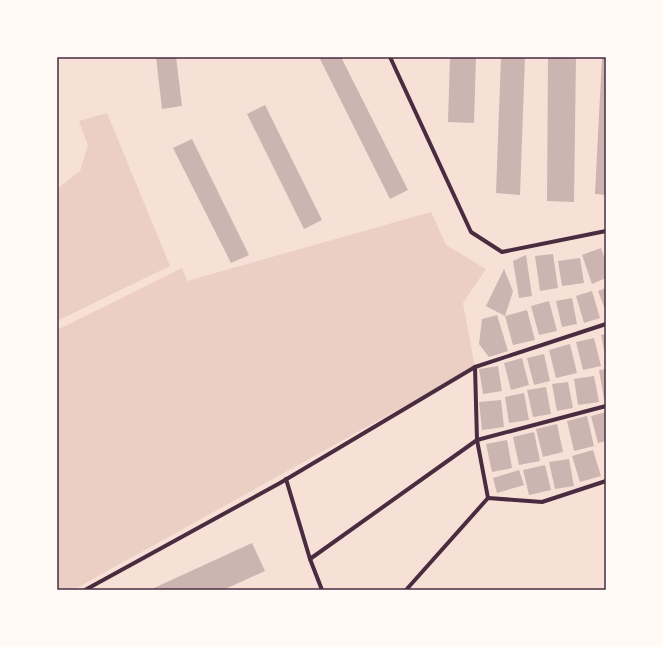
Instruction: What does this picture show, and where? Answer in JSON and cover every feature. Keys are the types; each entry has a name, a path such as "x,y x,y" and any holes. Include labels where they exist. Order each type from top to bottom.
{"street":[{"path":"390,57 470,232 502,252 606,231"},
{"path":"85,590 286,479 475,367 606,324"},
{"path":"475,367 478,440 488,498"},
{"path":"310,559 478,440 606,406"},
{"path":"286,479 310,559 322,590"},
{"path":"488,498 542,502 606,481"},
{"path":"406,590 488,498"}],"shaded area":[{"path":"107,113 170,266 57,321 57,189 80,171 88,145 79,121"},
{"path":"431,212 446,245 486,269 463,303 475,367 73,590 57,590 57,330 182,268 187,281"}],"building":[{"path":"156,57 176,57 182,106 162,109"},
{"path":"319,57 341,57 408,190 390,199"},
{"path":"450,57 476,57 474,123 448,122"},
{"path":"501,57 525,57 520,195 496,193"},
{"path":"548,57 576,57 574,202 547,201"},
{"path":"602,57 606,57 606,195 595,194"},
{"path":"265,105 322,220 304,229 247,114"},
{"path":"192,139 249,255 231,263 173,148"},
{"path":"601,248 606,262 606,278 592,284 582,255"},
{"path":"553,254 558,288 540,291 535,256"},
{"path":"526,255 532,296 519,298 513,261"},
{"path":"580,258 584,283 562,286 558,261"},
{"path":"504,269 513,291 505,316 486,306"},
{"path":"606,288 606,312 598,291"},
{"path":"592,291 600,318 584,323 576,296"},
{"path":"572,298 577,324 562,327 556,301"},
{"path":"549,301 557,331 539,335 531,306"},
{"path":"527,310 535,340 513,345 505,316"},
{"path":"497,315 508,351 489,357 479,344 482,319"},
{"path":"606,334 606,354 605,355 601,335"},
{"path":"594,338 601,366 583,370 576,342"},
{"path":"570,344 577,373 556,378 549,350"},
{"path":"544,354 550,381 534,385 527,358"},
{"path":"522,358 529,385 511,390 504,363"},
{"path":"498,366 502,391 483,394 479,369"},
{"path":"606,369 606,398 604,399 599,370"},
{"path":"594,376 599,402 578,405 574,379"},
{"path":"568,382 573,408 557,411 552,384"},
{"path":"546,387 551,414 533,417 527,390"},
{"path":"524,393 529,420 509,423 505,397"},
{"path":"501,400 504,427 482,430 479,402"},
{"path":"606,412 606,441 598,443 591,416"},
{"path":"587,416 594,446 574,451 567,421"},
{"path":"557,424 563,452 543,457 536,429"},
{"path":"534,432 540,461 519,465 513,437"},
{"path":"507,440 512,468 492,472 486,444"},
{"path":"593,450 601,476 580,482 572,456"},
{"path":"569,459 574,486 555,489 549,462"},
{"path":"545,465 551,490 529,495 523,470"},
{"path":"519,470 524,485 497,493 493,478"},
{"path":"252,543 265,571 223,590 155,590 154,588"}]}
